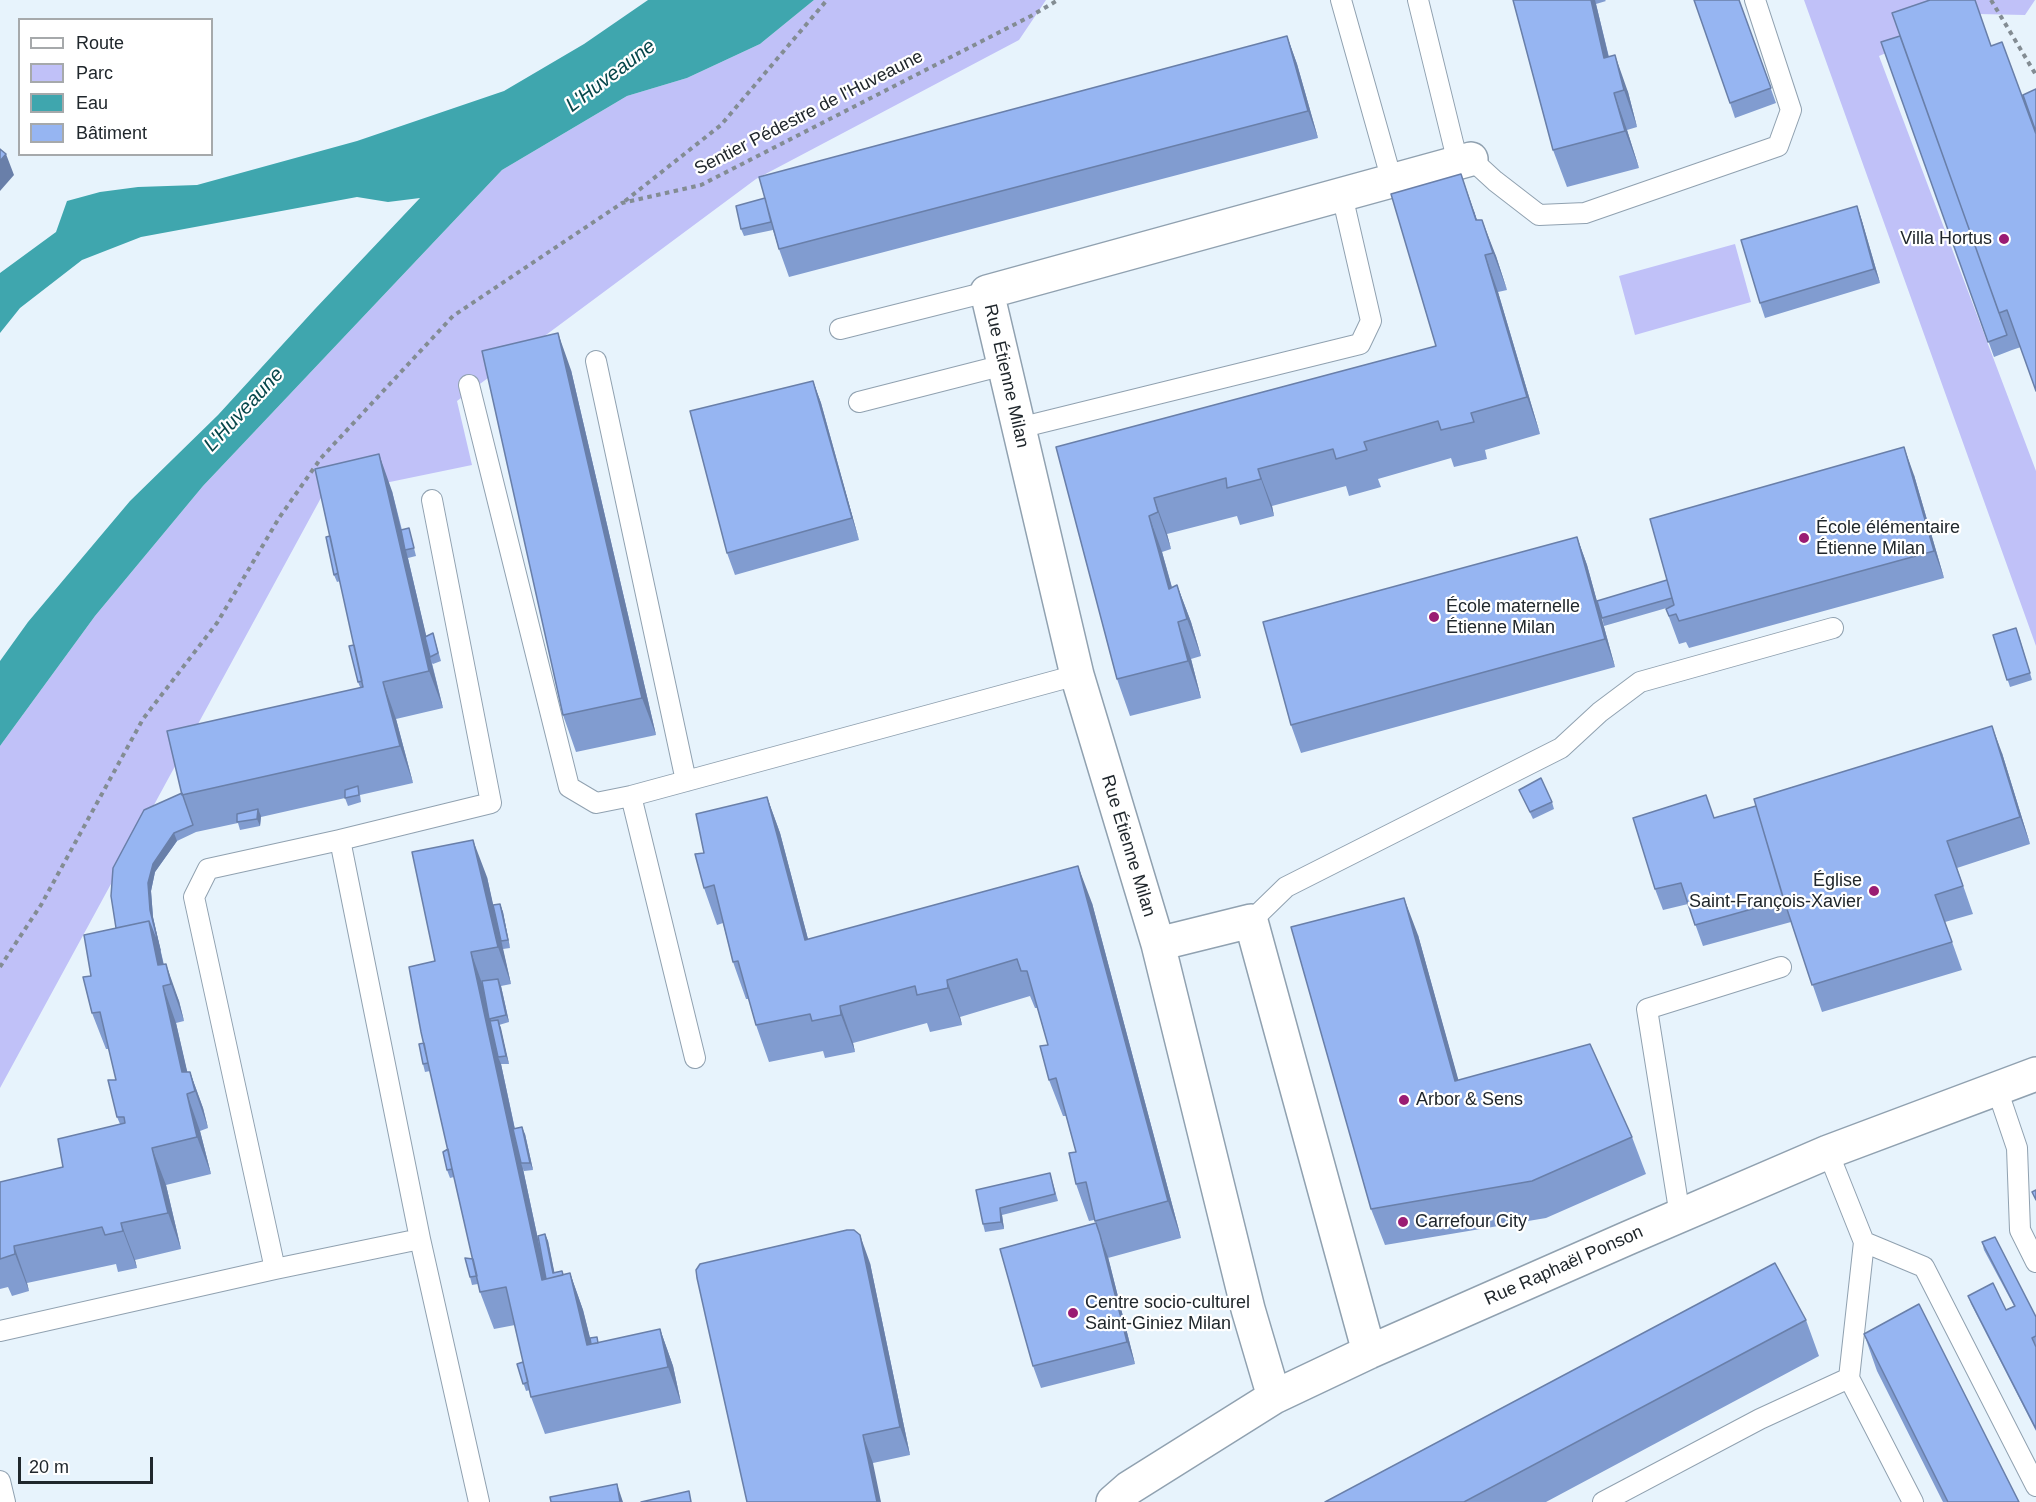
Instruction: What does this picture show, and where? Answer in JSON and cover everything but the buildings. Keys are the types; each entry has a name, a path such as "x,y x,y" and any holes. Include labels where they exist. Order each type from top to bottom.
{"street":[{"name":"Rue Étienne Milan","path":"1274,1397 1248,1310 1158,944 1077,675 987,292 1465,161"},
{"path":"1158,944 1251,921 1369,1352"},
{"name":"Rue Raphaël Ponson","path":"1113,1502 1129,1488 1274,1397 1369,1352 1828,1152 2036,1074"}],"lane":[{"path":"1341,0 1392,181"},
{"path":"1418,0 1465,161 1539,215 1585,213 1778,146 1791,110 1755,0"},
{"path":"1019,428 1360,344 1371,321 1342,195"},
{"path":"840,329 987,292"},
{"path":"596,361 686,781"},
{"path":"859,402 1004,365"},
{"path":"469,385 568,787 596,802 631,796 1077,675"},
{"path":"275,1269 194,897 208,869 491,803 432,500"},
{"path":"1251,921 1286,887 1561,748 1600,712 1640,682 1833,628"},
{"path":"631,796 695,1058"},
{"path":"340,840 420,1239 479,1502"},
{"path":"1680,1216 1647,1009 1781,967"},
{"path":"1997,1089 2017,1148 2020,1230 2036,1262"},
{"path":"1828,1152 1864,1242 1849,1378 1913,1502"},
{"path":"0,1330 420,1239"},
{"path":"1864,1242 1924,1267 2036,1486"},
{"path":"1603,1502 1760,1419 1849,1378"},
{"path":"0,1481 5,1502"}],"path":[{"path":"622,203 721,125 827,0"},
{"name":"Sentier Pédestre de l'Huveaune","path":"0,967 41,905 143,719 217,623 279,518 321,458 453,316 622,203 702,185 1032,16 1058,0"},
{"path":"1991,0 2036,75"}],"green space":[{"path":"814,0 1046,0 1019,40 756,179 457,401 472,465 322,496 0,1088 0,746 95,616 203,486 502,170 627,96 687,78 760,44"},
{"path":"1804,0 2035,0 2025,15 1978,14 1879,56 2036,471 2036,646"},
{"path":"1735,244 1751,302 1635,335 1619,276"}],"water":[{"name":"L'Huveaune","path":"648,0 814,0 760,44 687,78 627,96 502,170 203,486 95,616 0,746 0,661 28,622 130,501 218,415 420,198 388,202 357,197 141,237 82,260 20,308 0,333 0,273 56,232 67,201 100,192 138,187 197,185 357,141 504,91 584,44"}],"place":[{"name":"Villa Hortus","path":"2004,239"},
{"name":"École élémentaire Étienne Milan","path":"1804,538"},
{"name":"École maternelle Étienne Milan","path":"1434,617"},
{"name":"Église Saint-François-Xavier","path":"1874,891"},
{"name":"Arbor & Sens","path":"1404,1100"},
{"name":"Carrefour City","path":"1403,1222"},
{"name":"Centre socio-culturel Saint-Giniez Milan","path":"1073,1313"}]}
